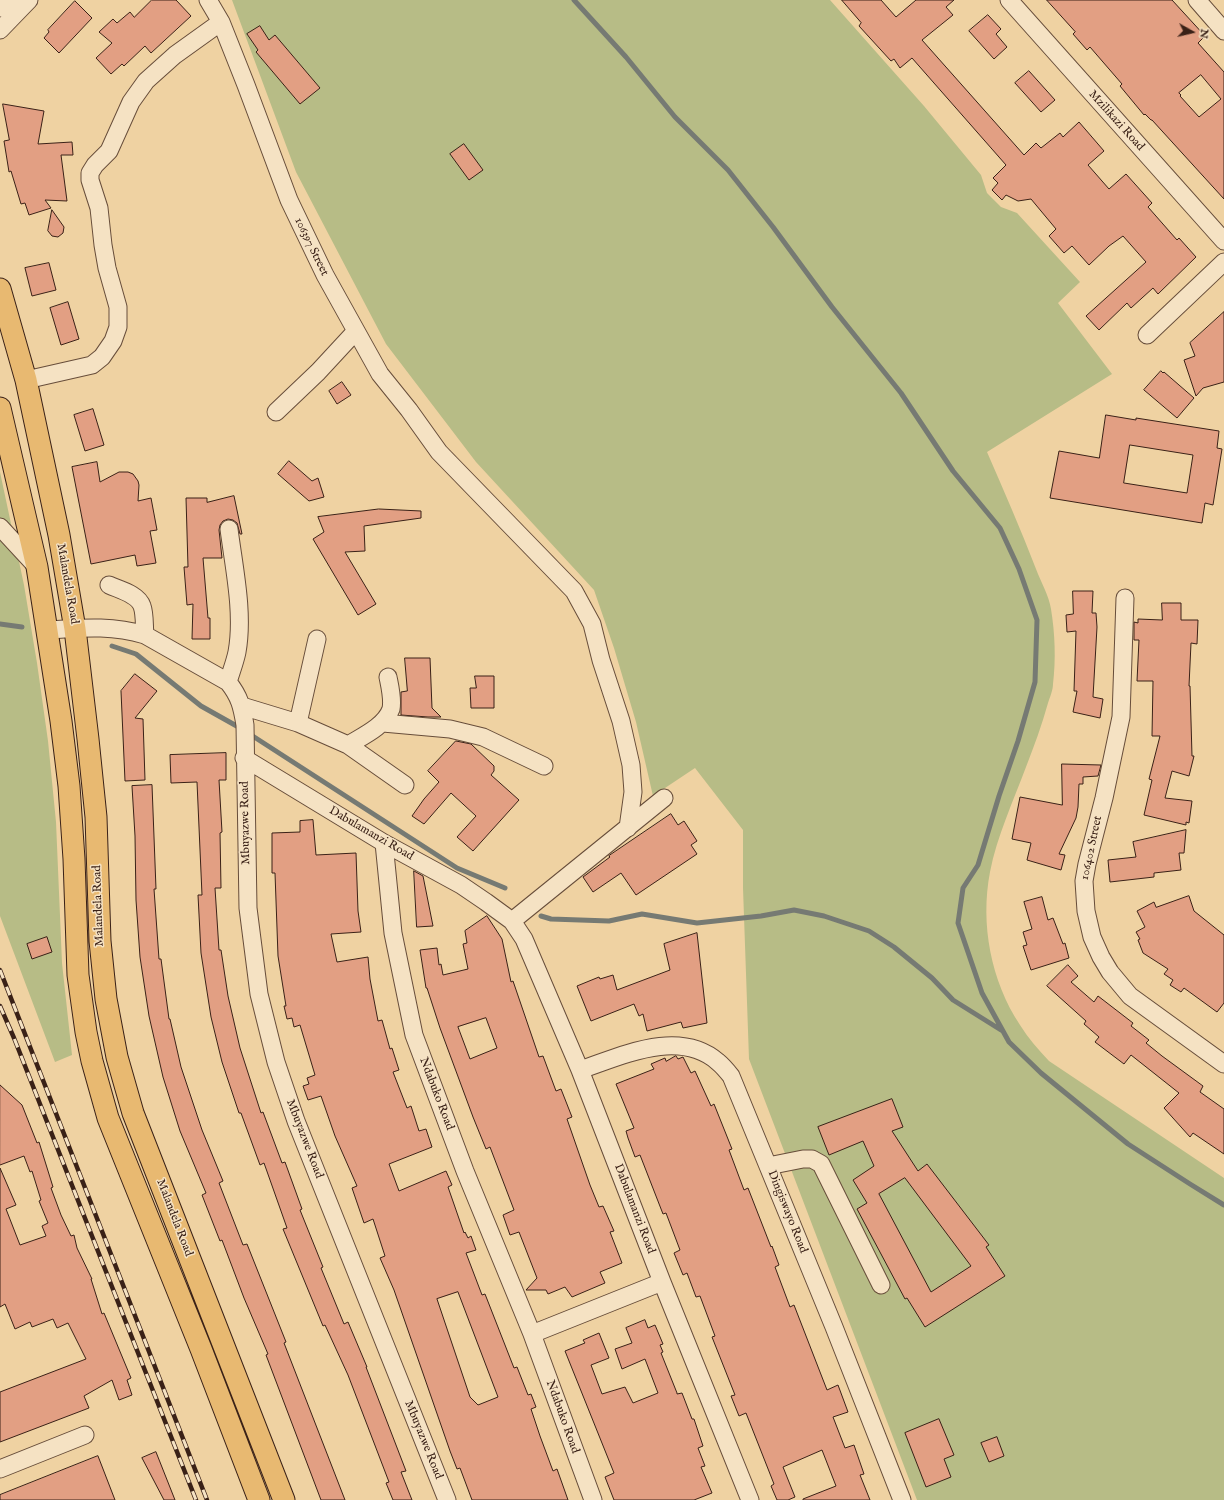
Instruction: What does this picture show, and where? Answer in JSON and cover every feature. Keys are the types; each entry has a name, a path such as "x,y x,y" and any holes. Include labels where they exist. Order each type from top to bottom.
{"main road":[{"name":"Malandela Road","path":"0,289 26,380 59,535 75,629 96,817 102,970 110,1028 135,1119 284,1500"},
{"name":"Malandela Road","path":"0,408 37,567 48,630 69,786 74,859 78,975 92,1061 108,1118 201,1349 259,1500"}],"street":[{"path":"0,8 11,0"},
{"path":"0,30 29,0"},
{"name":"106397 Street","path":"208,0 220,22 246,85 289,200 325,275 355,332 380,374 440,452 574,591 592,624 601,660 621,721 631,765 633,792 628,828"},
{"name":"Mzilikazi Road","path":"1009,0 1224,241"},
{"path":"1197,0 1224,31"},
{"path":"26,380 92,365 102,357 113,341 118,327 118,306 107,268 99,208 90,180 90,173 95,165 109,151 131,102 146,81 175,55 220,22"},
{"path":"1147,335 1224,262"},
{"path":"276,412 318,372 355,332"},
{"path":"0,527 37,567"},
{"path":"228,682 237,653 238,632 238,594 229,529"},
{"path":"108,585 127,592 137,598 142,606 145,635"},
{"name":"106402 Street","path":"1125,598 1121,717 1104,798 1087,864 1084,881 1086,911 1092,938 1101,957 1110,972 1130,996 1224,1064"},
{"path":"48,630 105,627 133,631 145,635 228,682 236,692 242,706 245,732 244,758"},
{"path":"298,723 317,640"},
{"path":"348,746 383,723 391,709 388,677"},
{"path":"242,706 298,723 348,746 406,785"},
{"path":"383,723 450,729 483,737 544,766"},
{"name":"Dabulamanzi Road","path":"244,758 384,842 461,885 512,921 524,939 533,958 580,1070 662,1282 750,1500"},
{"name":"Mbuyazwe Road","path":"244,758 248,908 259,994 276,1062 296,1121 447,1500"},
{"path":"512,921 664,798"},
{"name":"Ndabuko Road","path":"384,842 393,933 414,1035 465,1171 532,1334 593,1500"},
{"name":"Dingiswayo Road","path":"580,1070 646,1049 665,1046 684,1047 704,1053 718,1062 731,1076 834,1327 902,1500"},
{"path":"768,1166 803,1159 812,1159 821,1164 881,1285"},
{"path":"532,1334 662,1282"},
{"path":"0,1469 85,1435"}],"green space":[{"path":"232,0 830,0 924,106 981,175 987,193 1001,207 1017,213 1080,282 1058,303 1112,374 987,452 1049,599 1055,656 1051,694 1035,743 1001,832 993,859 987,892 987,932 995,971 1010,1008 1026,1034 1049,1061 1224,1178 1224,1500 917,1500 749,1059 743,888 743,830 695,768 653,796 636,722 614,648 594,590 476,462 386,344 296,172"},
{"path":"0,472 24,585 37,663 48,741 56,822 62,963 72,1055 55,1062 0,916"}],"building":[{"path":"152,0 176,0 191,16 151,53 145,46 124,66 122,64 111,74 96,58 112,43 99,32 113,19 117,23 130,12 134,17"},
{"path":"842,0 881,0 896,17 916,0 954,0 946,7 953,15 922,40 1024,155 1036,143 1041,148 1060,133 1063,137 1079,122 1104,151 1088,165 1109,189 1126,174 1152,203 1148,207 1177,240 1179,238 1196,257 1158,294 1153,288 1131,308 1127,303 1099,330 1086,316 1146,262 1123,236 1109,246 1089,265 1072,246 1064,253 1049,236 1056,229 1031,199 1018,201 1006,195 1002,200 992,190 998,183 993,178 1006,165 912,58 900,68 894,59 891,61 859,26 861,23"},
{"path":"1047,0 1172,0 1205,36 1198,43 1224,72 1224,199 1152,120 1145,114 1144,115 1120,86 1122,84 1090,47 1087,50 1073,34 1075,32","holes":["1201,75 1221,99 1199,117 1179,93"]},
{"path":"75,1 92,18 59,53 44,38 49,32 48,30"},
{"path":"988,15 1001,29 996,34 1007,47 994,59 969,31"},
{"path":"260,26 269,40 275,35 320,88 300,104 256,52 258,50 247,34"},
{"path":"1029,71 1055,100 1041,112 1015,83"},
{"path":"3,104 44,111 38,144 72,142 73,155 61,155 67,201 45,200 51,208 29,215 25,203 21,204 11,171 9,172 4,141 9,140"},
{"path":"464,144 483,170 469,180 450,154"},
{"path":"52,210 64,227 63,233 58,237 52,236 48,231"},
{"path":"49,263 56,290 32,296 25,268"},
{"path":"68,302 79,339 61,345 50,308"},
{"path":"1224,312 1224,382 1203,388 1196,396 1184,360 1195,356 1190,343"},
{"path":"1161,371 1194,398 1177,418 1144,390"},
{"path":"342,382 351,395 337,404 329,391"},
{"path":"93,409 104,445 85,451 74,415"},
{"path":"1106,415 1136,420 1136,418 1219,431 1217,448 1222,449 1213,505 1205,503 1202,523 1050,498 1059,451 1099,458","holes":["1130,445 1193,455 1187,493 1124,483"]},
{"path":"289,461 312,481 318,478 324,497 309,501 278,474"},
{"path":"97,462 100,482 119,472 128,472 133,474 138,481 138,501 151,498 157,530 150,531 156,563 137,566 135,555 91,564 72,467"},
{"path":"234,496 242,534 240,534 237,523 233,520 228,519 223,521 219,530 222,558 203,558 208,618 210,618 210,639 192,639 193,604 187,605 184,567 188,567 186,498 207,498 207,502"},
{"path":"379,509 421,511 421,518 364,526 365,551 345,552 376,604 358,615 313,539 324,532 318,517"},
{"path":"1073,591 1093,591 1092,613 1096,613 1097,627 1093,697 1103,699 1100,718 1073,712 1077,691 1074,691 1076,631 1067,632 1066,615 1073,614"},
{"path":"1162,603 1181,603 1181,620 1198,620 1197,644 1191,643 1189,686 1192,756 1194,756 1189,776 1172,771 1165,798 1192,801 1189,823 1186,822 1186,825 1144,815 1152,780 1149,779 1160,736 1152,736 1153,681 1137,681 1139,640 1134,640 1134,622 1138,623 1138,619 1162,620"},
{"path":"405,658 430,658 432,708 441,717 401,715 401,692 407,691"},
{"path":"135,674 157,691 135,718 143,719 145,780 125,781 121,691"},
{"path":"475,676 494,676 494,708 471,708 470,688 476,688"},
{"path":"456,741 471,744 494,766 494,771 491,775 519,800 473,851 457,837 476,816 451,793 424,824 412,816 439,782 428,771"},
{"path":"226,753 226,780 219,780 222,832 220,833 221,888 215,888 219,950 221,950 228,996 240,1048 261,1113 263,1112 282,1163 285,1162 302,1209 300,1210 323,1267 321,1268 344,1324 348,1322 367,1367 406,1471 401,1472 412,1500 393,1500 386,1483 389,1482 348,1375 325,1325 323,1326 283,1229 287,1228 264,1163 260,1165 241,1113 239,1113 222,1062 211,1017 201,953 198,895 202,895 197,782 171,783 170,755"},
{"path":"1062,764 1101,765 1098,776 1083,777 1083,784 1079,784 1076,818 1059,854 1065,855 1061,870 1027,860 1031,843 1012,839 1020,797 1062,805"},
{"path":"152,785 156,889 154,889 159,959 161,959 169,1019 181,1067 202,1130 223,1181 219,1183 243,1245 247,1244 286,1342 284,1343 345,1500 321,1500 266,1355 268,1354 244,1298 222,1240 220,1241 202,1195 206,1193 180,1131 163,1077 149,1016 140,957 136,900 135,836 132,786"},
{"path":"671,814 678,825 684,821 697,841 691,845 697,854 636,895 621,873 593,892 583,877 610,857 609,856"},
{"path":"313,820 316,855 356,853 358,911 361,932 331,934 337,962 368,957 370,979 378,1021 382,1020 390,1049 392,1048 399,1070 393,1072 407,1108 411,1106 419,1131 426,1129 432,1147 389,1164 399,1191 446,1171 452,1185 448,1187 464,1233 465,1232 468,1238 471,1236 476,1250 466,1253 482,1295 485,1294 514,1368 517,1367 528,1395 531,1394 536,1407 531,1409 540,1436 553,1471 557,1469 568,1500 472,1500 460,1468 457,1469 450,1451 394,1290 380,1258 385,1256 373,1219 364,1223 352,1188 357,1186 335,1136 321,1096 308,1100 303,1086 309,1084 307,1078 315,1075 300,1025 294,1027 292,1018 287,1019 284,1006 286,1006 278,956 275,873 272,873 272,833 300,832 300,821","holes":["458,1292 498,1397 478,1405 470,1397 437,1299"]},
{"path":"1186,830 1184,853 1179,853 1181,870 1154,873 1154,877 1110,882 1108,860 1136,857 1133,842"},
{"path":"414,871 423,876 433,926 417,927"},
{"path":"1189,896 1194,911 1224,935 1224,1003 1217,1012 1184,988 1181,992 1170,985 1173,980 1164,974 1168,969 1143,953 1138,940 1140,939 1136,932 1145,927 1137,911 1154,902 1156,907"},
{"path":"1042,897 1048,920 1053,918 1063,944 1065,943 1069,958 1031,970 1023,946 1027,945 1023,932 1032,929 1024,902"},
{"path":"487,916 502,939 511,982 513,981 539,1057 543,1056 556,1091 561,1089 572,1117 567,1119 590,1185 599,1207 603,1206 614,1231 610,1232 622,1263 600,1272 605,1283 572,1297 565,1287 548,1294 546,1290 526,1290 537,1278 519,1232 510,1235 503,1215 514,1210 490,1147 486,1149 473,1117 426,988 420,950 437,948 439,965 441,964 443,975 468,969 463,944 467,943 465,931","holes":["486,1018 497,1048 470,1059 458,1027"]},
{"path":"697,933 707,1023 683,1028 681,1022 647,1031 643,1014 639,1016 634,1004 591,1021 577,986 599,977 600,979 613,975 617,990 670,970 664,944"},
{"path":"47,937 52,952 32,959 27,944"},
{"path":"1068,965 1078,976 1071,982 1094,1002 1098,996 1133,1023 1131,1026 1149,1040 1146,1043 1203,1086 1200,1092 1224,1109 1224,1154 1193,1133 1190,1137 1164,1108 1179,1093 1131,1055 1124,1064 1095,1042 1099,1037 1084,1024 1086,1021 1047,986"},
{"path":"676,1056 678,1059 683,1057 691,1073 695,1071 711,1106 714,1104 732,1149 729,1150 744,1190 748,1188 771,1247 772,1246 779,1265 775,1267 790,1307 794,1305 827,1390 838,1385 848,1412 833,1417 845,1448 854,1445 864,1474 860,1475 870,1500 803,1500 836,1486 822,1450 783,1467 795,1497 788,1500 777,1500 771,1486 774,1484 746,1413 739,1416 731,1396 735,1395 712,1337 715,1336 700,1296 696,1297 687,1273 683,1275 674,1253 680,1250 666,1213 663,1214 640,1155 635,1157 626,1131 634,1128 616,1084 654,1069 651,1064 665,1058 666,1061"},
{"path":"0,1085 22,1105 37,1143 39,1142 53,1187 51,1188 61,1215 71,1236 74,1235 77,1248 92,1279 102,1314 104,1313 131,1378 127,1380 132,1395 119,1400 112,1380 84,1396 89,1408 0,1442 0,1392 86,1359 68,1323 57,1328 53,1319 32,1327 30,1322 15,1329 5,1304 0,1307 0,1168 16,1205 6,1209 20,1245 46,1236 42,1226 48,1223 39,1201 41,1200 32,1171 30,1172 24,1156 0,1165"},
{"path":"892,1099 903,1127 892,1131 918,1171 927,1164 989,1245 986,1247 1005,1276 925,1327 907,1298 905,1299 857,1209 867,1203 853,1180 874,1166 863,1141 829,1155 818,1127","holes":["905,1178 971,1266 931,1292 879,1194"]},
{"path":"645,1320 648,1328 655,1325 663,1344 660,1345 663,1352 661,1353 677,1394 682,1393 692,1419 694,1419 703,1446 698,1448 705,1466 701,1467 712,1493 694,1500 614,1500 605,1477 614,1473 565,1351 585,1343 583,1340 599,1333 609,1358 591,1365 602,1394 625,1387 633,1403 658,1393 645,1359 622,1369 615,1349 632,1343 626,1328"},
{"path":"939,1419 954,1455 944,1459 951,1477 926,1487 905,1433"},
{"path":"997,1437 1004,1456 989,1462 981,1443"},
{"path":"156,1452 175,1500 164,1500 142,1458"},
{"path":"98,1456 115,1500 0,1500 0,1495"}],"waterway":[{"path":"574,0 626,57 675,117 728,170 773,227 832,307 901,393 953,471 1000,528 1019,569 1037,620 1035,682 1018,741 978,865 963,888 958,923 982,993 1009,1042 1041,1073 1128,1144 1224,1205"},
{"path":"0,624 22,627"},
{"path":"112,646 136,654 201,706 242,729"},
{"path":"248,733 457,868 505,888"},
{"path":"541,916 551,919 609,921 642,914 697,923 761,916 794,910 824,916 869,931 894,947 932,978 953,1000 1001,1030"}],"railway":[{"path":"0,970 207,1500"},
{"path":"0,1006 14,1038 196,1500"}]}
